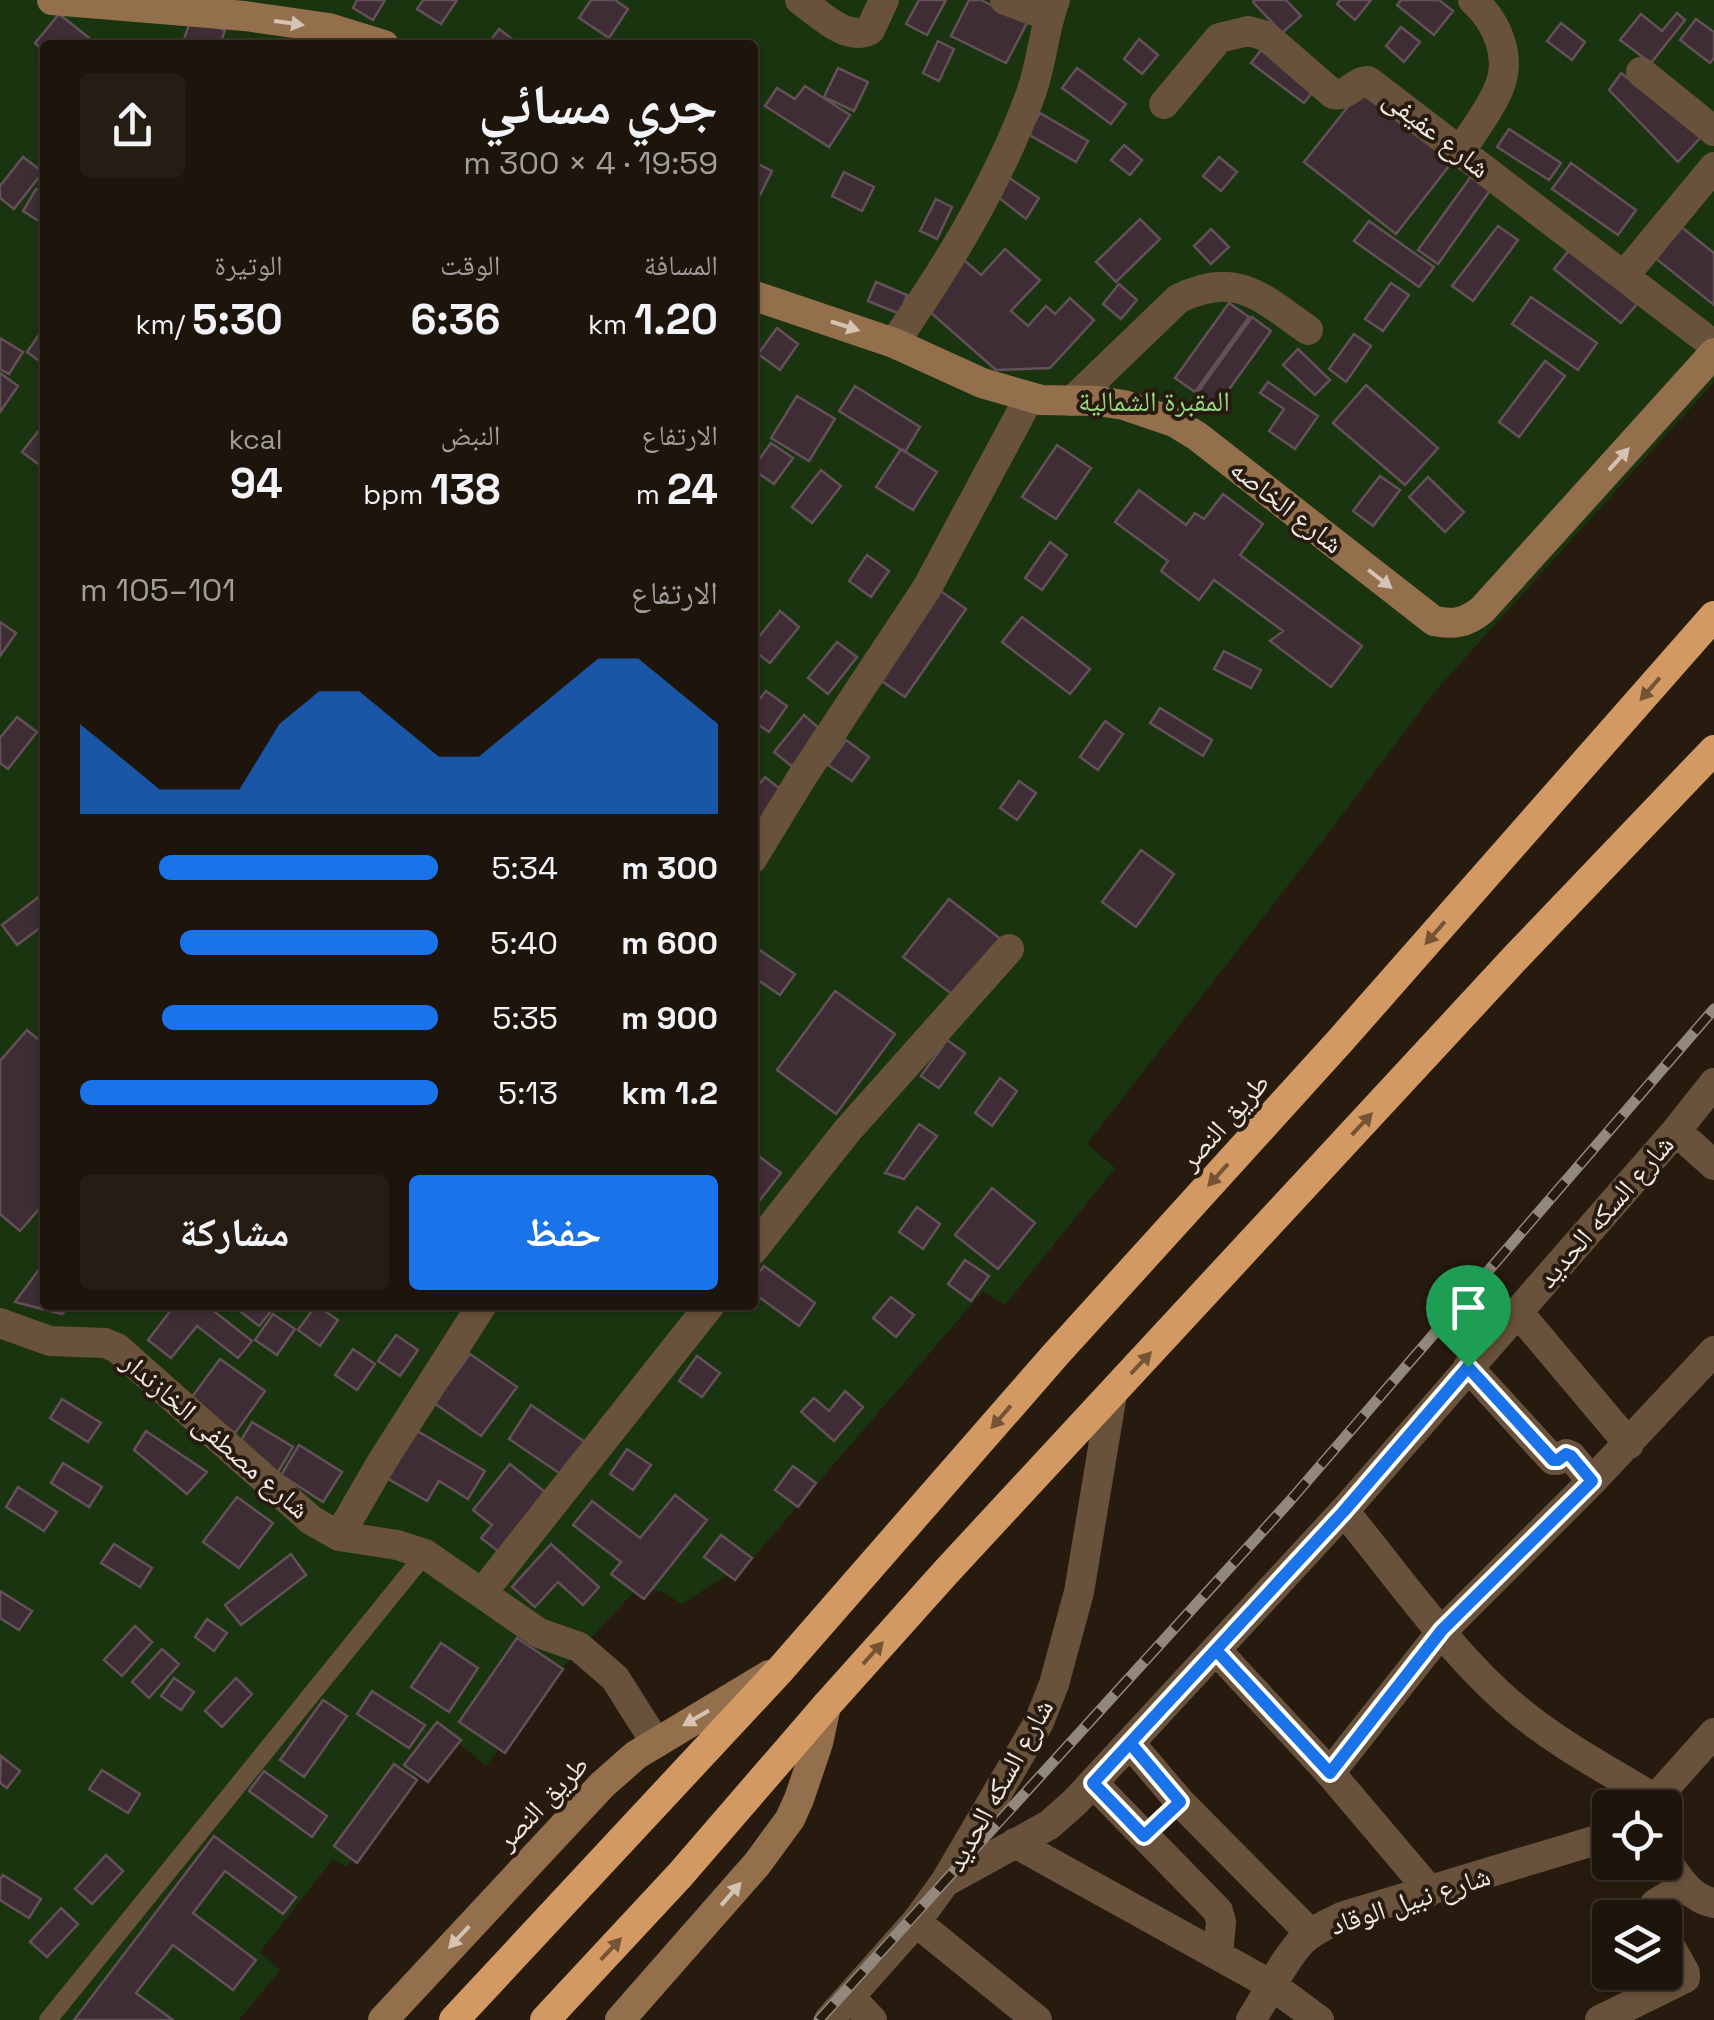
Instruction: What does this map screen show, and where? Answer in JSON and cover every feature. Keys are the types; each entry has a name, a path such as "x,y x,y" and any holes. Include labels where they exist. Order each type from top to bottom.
{"highway":[{"name":"طريق النصر","path":"454,2020 781,1669 1056,1354 1353,1026 1714,616"},
{"path":"545,2020 680,1875 946,1572 1714,750"}],"street":[{"path":"52,0 245,16 328,28 368,40"},
{"path":"800,0 844,30 857,34 870,30 884,0"},
{"path":"894,343 944,271 987,194 1035,84 1052,8 1005,0"},
{"path":"1461,152 1500,87 1504,60 1499,33 1482,3"},
{"name":"شارع عفيفى","path":"1164,104 1219,38 1248,31 1266,36 1334,94 1346,93 1368,81 1714,345"},
{"path":"1640,72 1714,131"},
{"path":"1624,276 1714,167"},
{"path":"1072,401 1178,299 1198,289 1220,285 1243,289 1263,298 1308,330"},
{"name":"شارع الخاصه","path":"758,297 894,343 982,384 1030,398 1124,405 1174,422 1434,621 1446,624 1460,623 1482,610 1714,353"},
{"path":"758,850 927,588 1030,398"},
{"path":"758,1243 847,1131 1009,948"},
{"name":"شارع السكه الحديد","path":"945,1882 1049,1825 1093,1783 1344,1511 1714,1083"},
{"path":"1676,1131 1714,1164"},
{"path":"338,1536 479,1310"},
{"path":"482,1594 706,1310"},
{"path":"1518,1310 1628,1444"},
{"name":"شارع مصطفى الخازندار","path":"0,1323 50,1340 99,1342 118,1348 311,1520 338,1536 425,1554 539,1633 579,1647 596,1659 616,1678 656,1743"},
{"path":"1330,1773 1442,1630 1592,1481 1714,1351"},
{"path":"1468,1367 1553,1460 1566,1454 1571,1456 1592,1481"},
{"name":"شارع السكه الحديد","path":"839,2009 916,1922 945,1882 1039,1722 1080,1592 1112,1394"},
{"path":"1344,1511 1442,1630 1513,1706 1632,1790"},
{"path":"1216,1650 1330,1773 1430,1891"},
{"name":"طريق النصر","path":"382,2020 602,1784 636,1755 781,1669"},
{"path":"620,2020 757,1864 790,1819 818,1743 826,1706"},
{"path":"1663,1790 1714,1733"},
{"path":"1130,1743 1180,1802 1311,1934"},
{"path":"1093,1783 1218,1911 1218,1956"},
{"path":"1144,1836 1180,1802"},
{"name":"شارع نبيل الوقاد","path":"1251,2020 1288,1957 1304,1939 1344,1916 1592,1842"},
{"path":"1015,1843 1273,1986 1318,2020"},
{"path":"1682,1878 1704,1903"},
{"path":"916,1922 1037,2020"},
{"path":"1600,2020 1661,1990"},
{"path":"839,2009 872,2020"}],"lane":[{"path":"48,2020 425,1554"}],"green space":[{"name":"المقبرة الشمالية","path":"0,0 1714,0 1714,382 1437,689 1087,1144 1115,1168 1005,1305 983,1291 753,1558 682,1604 663,1592 638,1588 557,1673 486,1766 455,1740 418,1776 346,1867 333,1859 260,1952 280,1970 239,2020 0,2020"}],"building":[{"path":"357,0 385,0 373,20 353,8"},
{"path":"423,0 457,0 441,24 417,9"},
{"path":"591,0 615,0 628,9 609,38 579,18"},
{"path":"919,0 946,0 927,35 906,24"},
{"path":"969,0 981,0 1027,23 1006,63 951,36"},
{"path":"1255,0 1286,0 1301,16 1282,33"},
{"path":"1340,0 1371,0 1355,20 1337,4"},
{"path":"1401,0 1439,0 1453,11 1434,35 1397,5"},
{"path":"1677,13 1685,20 1651,63 1620,40 1641,14 1662,31"},
{"path":"59,14 92,40 40,40 40,48 35,43"},
{"path":"191,19 225,30 222,40 184,40"},
{"path":"1696,19 1714,32 1714,58 1710,63 1680,40"},
{"path":"1561,23 1585,42 1572,60 1547,41"},
{"path":"1401,27 1420,42 1404,62 1386,46"},
{"path":"499,29 513,40 491,40"},
{"path":"1139,39 1158,55 1142,74 1124,59"},
{"path":"938,41 954,49 939,81 923,73"},
{"path":"1265,45 1318,85 1304,103 1251,63"},
{"path":"838,68 868,82 854,111 824,97"},
{"path":"1077,68 1126,104 1111,124 1062,88"},
{"path":"1621,73 1702,136 1678,162 1609,90"},
{"path":"805,86 850,115 829,147 765,106 777,88 795,99"},
{"path":"1362,89 1453,161 1396,234 1304,162"},
{"path":"1040,113 1088,141 1076,162 1028,134"},
{"path":"1509,129 1561,163 1549,180 1497,147"},
{"path":"1124,145 1142,160 1130,175 1111,160"},
{"path":"23,157 40,170 40,176 14,209 0,198 0,186"},
{"path":"1219,157 1237,172 1221,191 1203,176"},
{"path":"1571,163 1636,210 1618,235 1552,189"},
{"path":"758,164 772,171 758,194"},
{"path":"844,172 874,187 862,211 832,196"},
{"path":"1005,175 1039,198 1026,219 994,194"},
{"path":"1472,175 1491,189 1438,264 1418,250"},
{"path":"36,189 40,191 40,222 23,211"},
{"path":"936,199 952,207 937,239 920,231"},
{"path":"1140,219 1160,239 1116,282 1096,262"},
{"path":"1369,221 1434,267 1419,287 1354,241"},
{"path":"1675,222 1714,253 1714,305 1649,253"},
{"path":"1498,226 1518,240 1473,301 1452,286"},
{"path":"1211,229 1229,247 1211,264 1194,246"},
{"path":"1005,249 1040,280 1011,311 1028,326 1046,306 1055,314 1070,298 1094,320 1050,368 996,370 921,304 963,259 981,275"},
{"path":"1570,249 1637,304 1621,323 1554,269"},
{"path":"876,282 907,295 900,314 868,301"},
{"path":"1391,283 1409,295 1383,331 1365,319"},
{"path":"1119,284 1137,300 1121,319 1103,304"},
{"path":"1531,297 1597,343 1578,370 1512,324"},
{"path":"1229,303 1249,317 1195,392 1175,378"},
{"path":"1252,317 1271,331 1217,406 1198,392"},
{"path":"777,328 798,344 780,370 758,354"},
{"path":"40,333 40,361 27,352"},
{"path":"1354,334 1371,346 1346,382 1329,369"},
{"path":"0,338 23,352 9,374 0,369"},
{"path":"1298,349 1330,380 1315,395 1283,365"},
{"path":"1545,361 1565,376 1519,437 1499,422"},
{"path":"0,373 18,386 0,412"},
{"path":"1268,382 1318,416 1295,449 1269,431 1284,409 1260,393"},
{"path":"1366,385 1438,448 1405,485 1333,423"},
{"path":"855,386 920,427 905,452 839,411"},
{"path":"797,396 835,419 809,461 771,438"},
{"path":"40,429 40,465 22,452"},
{"path":"771,443 793,458 774,484 758,473 758,461"},
{"path":"1057,445 1091,468 1056,519 1022,497"},
{"path":"901,449 937,472 913,510 876,487"},
{"path":"821,470 841,486 812,523 792,507"},
{"path":"1380,476 1400,490 1373,526 1353,511"},
{"path":"1428,477 1464,512 1445,532 1409,497"},
{"path":"1139,490 1186,525 1195,513 1204,519 1223,494 1263,524 1240,555 1362,646 1331,687 1270,641 1283,631 1214,580 1199,600 1161,571 1168,561 1115,522"},
{"path":"1050,542 1067,555 1042,590 1025,578"},
{"path":"867,555 889,571 871,597 849,581"},
{"path":"935,587 966,609 905,697 874,676"},
{"path":"780,611 799,627 770,663 758,654 758,638"},
{"path":"1022,617 1090,669 1070,694 1002,642"},
{"path":"0,622 16,633 0,656"},
{"path":"837,642 857,657 828,694 808,678"},
{"path":"1224,651 1261,670 1251,688 1214,669"},
{"path":"766,691 787,706 769,732 758,724 758,701"},
{"path":"1160,708 1212,740 1203,756 1150,723"},
{"path":"804,715 823,732 794,768 774,752"},
{"path":"17,717 37,732 8,769 0,763 0,738"},
{"path":"1105,721 1123,734 1098,770 1080,757"},
{"path":"846,740 869,757 852,781 828,765"},
{"path":"765,777 785,793 758,827 758,786"},
{"path":"1019,781 1036,793 1017,820 1000,808"},
{"path":"1141,850 1174,874 1136,927 1102,902"},
{"path":"40,896 40,928 17,945 2,925"},
{"path":"949,899 1002,940 957,998 903,957"},
{"path":"758,949 795,974 780,995 758,980"},
{"path":"835,991 895,1034 836,1114 777,1070"},
{"path":"27,1030 40,1041 40,1208 20,1231 0,1214 0,1061"},
{"path":"947,1040 965,1053 939,1088 921,1076"},
{"path":"1000,1078 1017,1091 992,1126 975,1113"},
{"path":"919,1124 937,1136 904,1179 885,1173"},
{"path":"758,1156 781,1173 758,1198"},
{"path":"992,1188 1035,1223 998,1269 955,1235"},
{"path":"917,1207 940,1224 923,1249 899,1232"},
{"path":"965,1260 989,1276 971,1301 948,1284"},
{"path":"764,1266 815,1303 799,1326 758,1296 758,1274"},
{"path":"40,1268 40,1308 15,1302"},
{"path":"891,1297 914,1315 896,1337 873,1318"},
{"path":"171,1310 212,1310 252,1341 238,1358 197,1326 171,1358 148,1340"},
{"path":"238,1310 272,1310 259,1326"},
{"path":"312,1310 323,1310 338,1320 320,1346 298,1330"},
{"path":"273,1314 295,1329 277,1355 255,1340"},
{"path":"396,1335 418,1350 400,1376 378,1361"},
{"path":"353,1349 375,1364 357,1390 335,1375"},
{"path":"470,1354 517,1387 481,1436 434,1403"},
{"path":"697,1356 720,1373 702,1397 679,1381"},
{"path":"220,1359 265,1391 235,1433 189,1401"},
{"path":"845,1391 863,1407 834,1441 801,1412 814,1398 829,1411"},
{"path":"62,1399 101,1423 88,1442 50,1418"},
{"path":"531,1405 588,1444 565,1477 509,1439"},
{"path":"252,1422 293,1447 278,1472 237,1447"},
{"path":"414,1429 485,1471 468,1499 439,1481 427,1501 385,1477"},
{"path":"146,1431 207,1472 187,1494 134,1450"},
{"path":"299,1445 342,1472 323,1502 281,1475"},
{"path":"627,1449 651,1465 633,1490 610,1474"},
{"path":"63,1463 102,1487 89,1507 51,1483"},
{"path":"510,1464 550,1496 502,1554 481,1538 492,1525 473,1510"},
{"path":"793,1466 816,1483 798,1507 775,1490"},
{"path":"18,1487 57,1512 44,1531 6,1507"},
{"path":"675,1495 707,1520 644,1599 611,1574 621,1562 573,1525 592,1501 640,1538"},
{"path":"237,1497 273,1523 239,1568 203,1542"},
{"path":"721,1535 752,1558 735,1580 704,1557"},
{"path":"114,1544 152,1568 140,1587 101,1563"},
{"path":"551,1544 599,1587 583,1605 558,1582 535,1607 512,1587"},
{"path":"291,1554 306,1575 241,1625 225,1605"},
{"path":"0,1591 32,1611 19,1630 0,1618"},
{"path":"207,1619 227,1633 214,1651 195,1637"},
{"path":"135,1626 152,1642 122,1676 104,1660"},
{"path":"517,1638 563,1669 505,1753 459,1722"},
{"path":"441,1643 478,1668 449,1712 411,1687"},
{"path":"162,1649 179,1664 149,1698 132,1682"},
{"path":"174,1678 194,1692 181,1710 161,1696"},
{"path":"236,1678 252,1694 222,1727 205,1711"},
{"path":"372,1691 425,1725 409,1748 357,1714"},
{"path":"323,1700 347,1716 304,1777 280,1760"},
{"path":"437,1722 461,1740 428,1782 404,1765"},
{"path":"1,1756 20,1771 7,1788 0,1783"},
{"path":"394,1764 417,1780 357,1863 334,1846"},
{"path":"102,1770 140,1794 128,1813 89,1789"},
{"path":"264,1771 327,1816 312,1837 249,1791"},
{"path":"214,1836 296,1897 283,1914 225,1871 193,1913 256,1960 233,1990 173,1945 136,1993 173,2020 74,2020"},
{"path":"106,1855 123,1871 92,1904 75,1889"},
{"path":"3,1875 41,1899 29,1918 0,1900"},
{"path":"61,1908 78,1924 47,1957 30,1942"}],"railway":[{"path":"819,2020 1289,1502 1714,1009"}],"route":[{"path":"1468,1367 1553,1460 1566,1454 1571,1456 1592,1481 1442,1630 1330,1773 1216,1650 1130,1743 1180,1802 1144,1836 1093,1783 1344,1511 1468,1367"}]}
